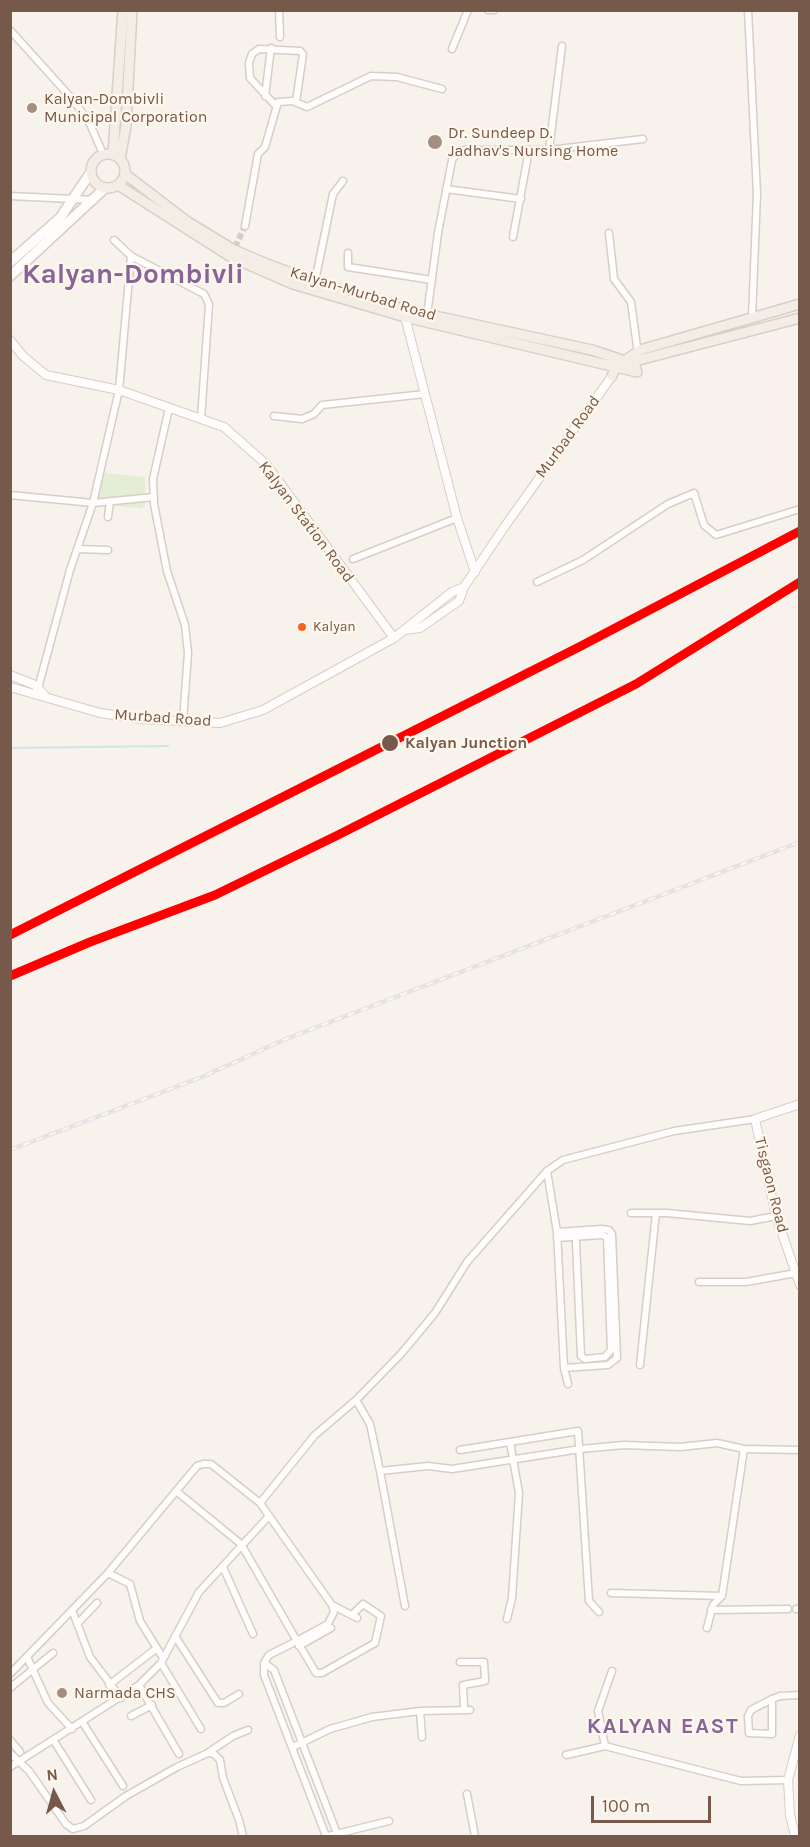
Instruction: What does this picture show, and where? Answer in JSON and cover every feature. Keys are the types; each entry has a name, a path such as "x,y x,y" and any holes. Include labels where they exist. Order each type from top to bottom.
{"main road":[{"path":"112,156 123,10"},
{"path":"105,188 94,181 91,172 92,163 112,156 126,126 132,10"},
{"path":"10,262 94,200 105,188 118,185 125,174 125,166 112,156"},
{"path":"10,276 63,221 73,198 91,172"},
{"name":"Kalyan-Murbad Road","path":"125,174 188,222 234,251"},
{"name":"Kalyan-Murbad Road","path":"118,185 234,251 294,279 404,313 628,365"},
{"path":"628,365 752,318 800,304"},
{"path":"628,365 800,318"}],"street":[{"path":"279,10 280,37"},
{"path":"452,49 468,10"},
{"path":"489,11 494,10"},
{"path":"748,10 757,194 752,318"},
{"path":"10,30 74,101 112,156"},
{"path":"549,150 562,46"},
{"path":"265,96 272,48"},
{"path":"276,106 250,78 249,63 252,54 259,49 300,51 303,54 296,102"},
{"path":"245,226 258,154 265,147 276,106 284,100 307,107 370,76 397,77 442,89"},
{"path":"426,318 446,189 452,160 459,151 549,150 643,139"},
{"path":"513,237 529,150"},
{"path":"314,286 333,194 343,181"},
{"path":"446,189 521,199"},
{"path":"10,196 94,200"},
{"path":"609,233 614,279 632,302 628,365"},
{"path":"114,240 131,256 204,294 209,304 201,419"},
{"path":"348,253 348,267 432,280"},
{"path":"37,692 77,549 93,503 120,390 131,256"},
{"path":"404,313 457,518 476,572"},
{"name":"Kalyan Station Road","path":"10,340 23,356 46,375 120,390 224,427 266,464 394,638"},
{"name":"Murbad Road","path":"10,675 45,696 100,713 220,723 263,710 394,638 404,630 420,628 459,601 464,587 505,526 628,365"},
{"path":"274,416 302,419 314,414 322,405 425,394"},
{"path":"169,408 153,479 167,571 186,634 188,653 183,721"},
{"path":"537,582 583,560 668,504 694,493 704,525 716,535 800,509"},
{"path":"10,495 93,503 154,497"},
{"path":"108,517 110,501"},
{"path":"353,559 457,518"},
{"path":"77,549 108,550"},
{"name":"Murbad Road","path":"10,687 37,692"},
{"path":"260,1503 315,1435 356,1400 414,1338 435,1313 467,1262 547,1171 563,1160 674,1131 755,1119 800,1104"},
{"name":"Tisgaon Road","path":"755,1119 776,1216 800,1285"},
{"path":"547,1171 557,1235 564,1368 568,1384"},
{"path":"631,1213 750,1221 776,1216"},
{"path":"640,1365 656,1213"},
{"path":"557,1235 607,1229 612,1234 617,1358 608,1365 564,1368"},
{"path":"557,1235 603,1235 607,1237 611,1350 605,1357 585,1359 581,1356 576,1242"},
{"path":"699,1282 746,1282 796,1273"},
{"path":"356,1400 370,1424 405,1606"},
{"path":"460,1450 576,1430 579,1433 589,1600 599,1612"},
{"path":"507,1619 512,1598 519,1493 510,1442"},
{"path":"380,1471 428,1466 452,1469 580,1449 624,1445 680,1448 717,1443 744,1449 800,1450"},
{"path":"707,1628 711,1610 722,1596 744,1449"},
{"path":"10,1674 108,1573 197,1466 211,1464 260,1503 332,1605 334,1612 329,1626 298,1643 269,1655 264,1664 264,1675 327,1836 389,1821"},
{"path":"176,1491 241,1544 314,1671 318,1673 371,1648 375,1643 382,1617 363,1604 354,1616 332,1605"},
{"path":"10,1767 83,1723 139,1685 162,1660 199,1592 269,1516"},
{"path":"223,1567 253,1634"},
{"path":"108,1573 130,1584 140,1622 157,1648 201,1729"},
{"path":"611,1593 722,1596"},
{"path":"77,1624 97,1603"},
{"path":"711,1610 788,1609"},
{"path":"72,1610 90,1657 121,1698"},
{"path":"329,1626 335,1635"},
{"path":"175,1636 218,1702 224,1704 239,1694"},
{"path":"109,1685 157,1648"},
{"path":"10,1688 53,1653"},
{"path":"27,1657 48,1703 72,1729"},
{"path":"293,1747 330,1729 372,1717 467,1710 463,1685 485,1681 484,1662 460,1662"},
{"path":"264,1664 274,1670 337,1835"},
{"path":"605,1746 598,1711 612,1671"},
{"path":"139,1685 179,1754"},
{"path":"772,1699 772,1734 749,1733 749,1712 772,1699 784,1694 800,1695"},
{"path":"276,1706 287,1701"},
{"path":"131,1716 152,1705"},
{"path":"420,1712 422,1737"},
{"path":"83,1723 123,1786"},
{"path":"73,1829 84,1826 149,1782 248,1730"},
{"path":"795,1836 790,1815 788,1780 800,1735"},
{"path":"10,1740 20,1752"},
{"path":"54,1741 91,1800"},
{"path":"566,1755 605,1746 741,1781 788,1780"},
{"path":"10,1753 21,1762 66,1824 73,1829 75,1836"},
{"path":"208,1753 214,1754 220,1760 223,1778 240,1820 243,1836"},
{"path":"467,1794 475,1836"}],"green space":[{"path":"104,473 145,477 145,504 142,508 97,505"}],"waterway":[{"path":"10,748 168,746"}],"tunnel":[{"path":"235,247 245,226"}],"railway":[{"path":"10,1150 202,1077 286,1039 800,842"}],"transit line":[{"path":"10,935 581,646 800,531"},
{"path":"10,976 90,942 215,895 338,835 636,684 800,582"}],"place":[{"name":"Kalyan-Dombivli Municipal Corporation","path":"32,108"},
{"name":"Dr. Sundeep D. Jadhav's Nursing Home","path":"435,142"},
{"name":"Kalyan","path":"302,627"},
{"name":"Kalyan Junction","path":"390,743"},
{"name":"Narmada CHS","path":"62,1693"}],"district":[{"name":"Kalyan-Dombivli","path":"133,275"},
{"name":"KALYAN EAST","path":"663,1727"}]}
